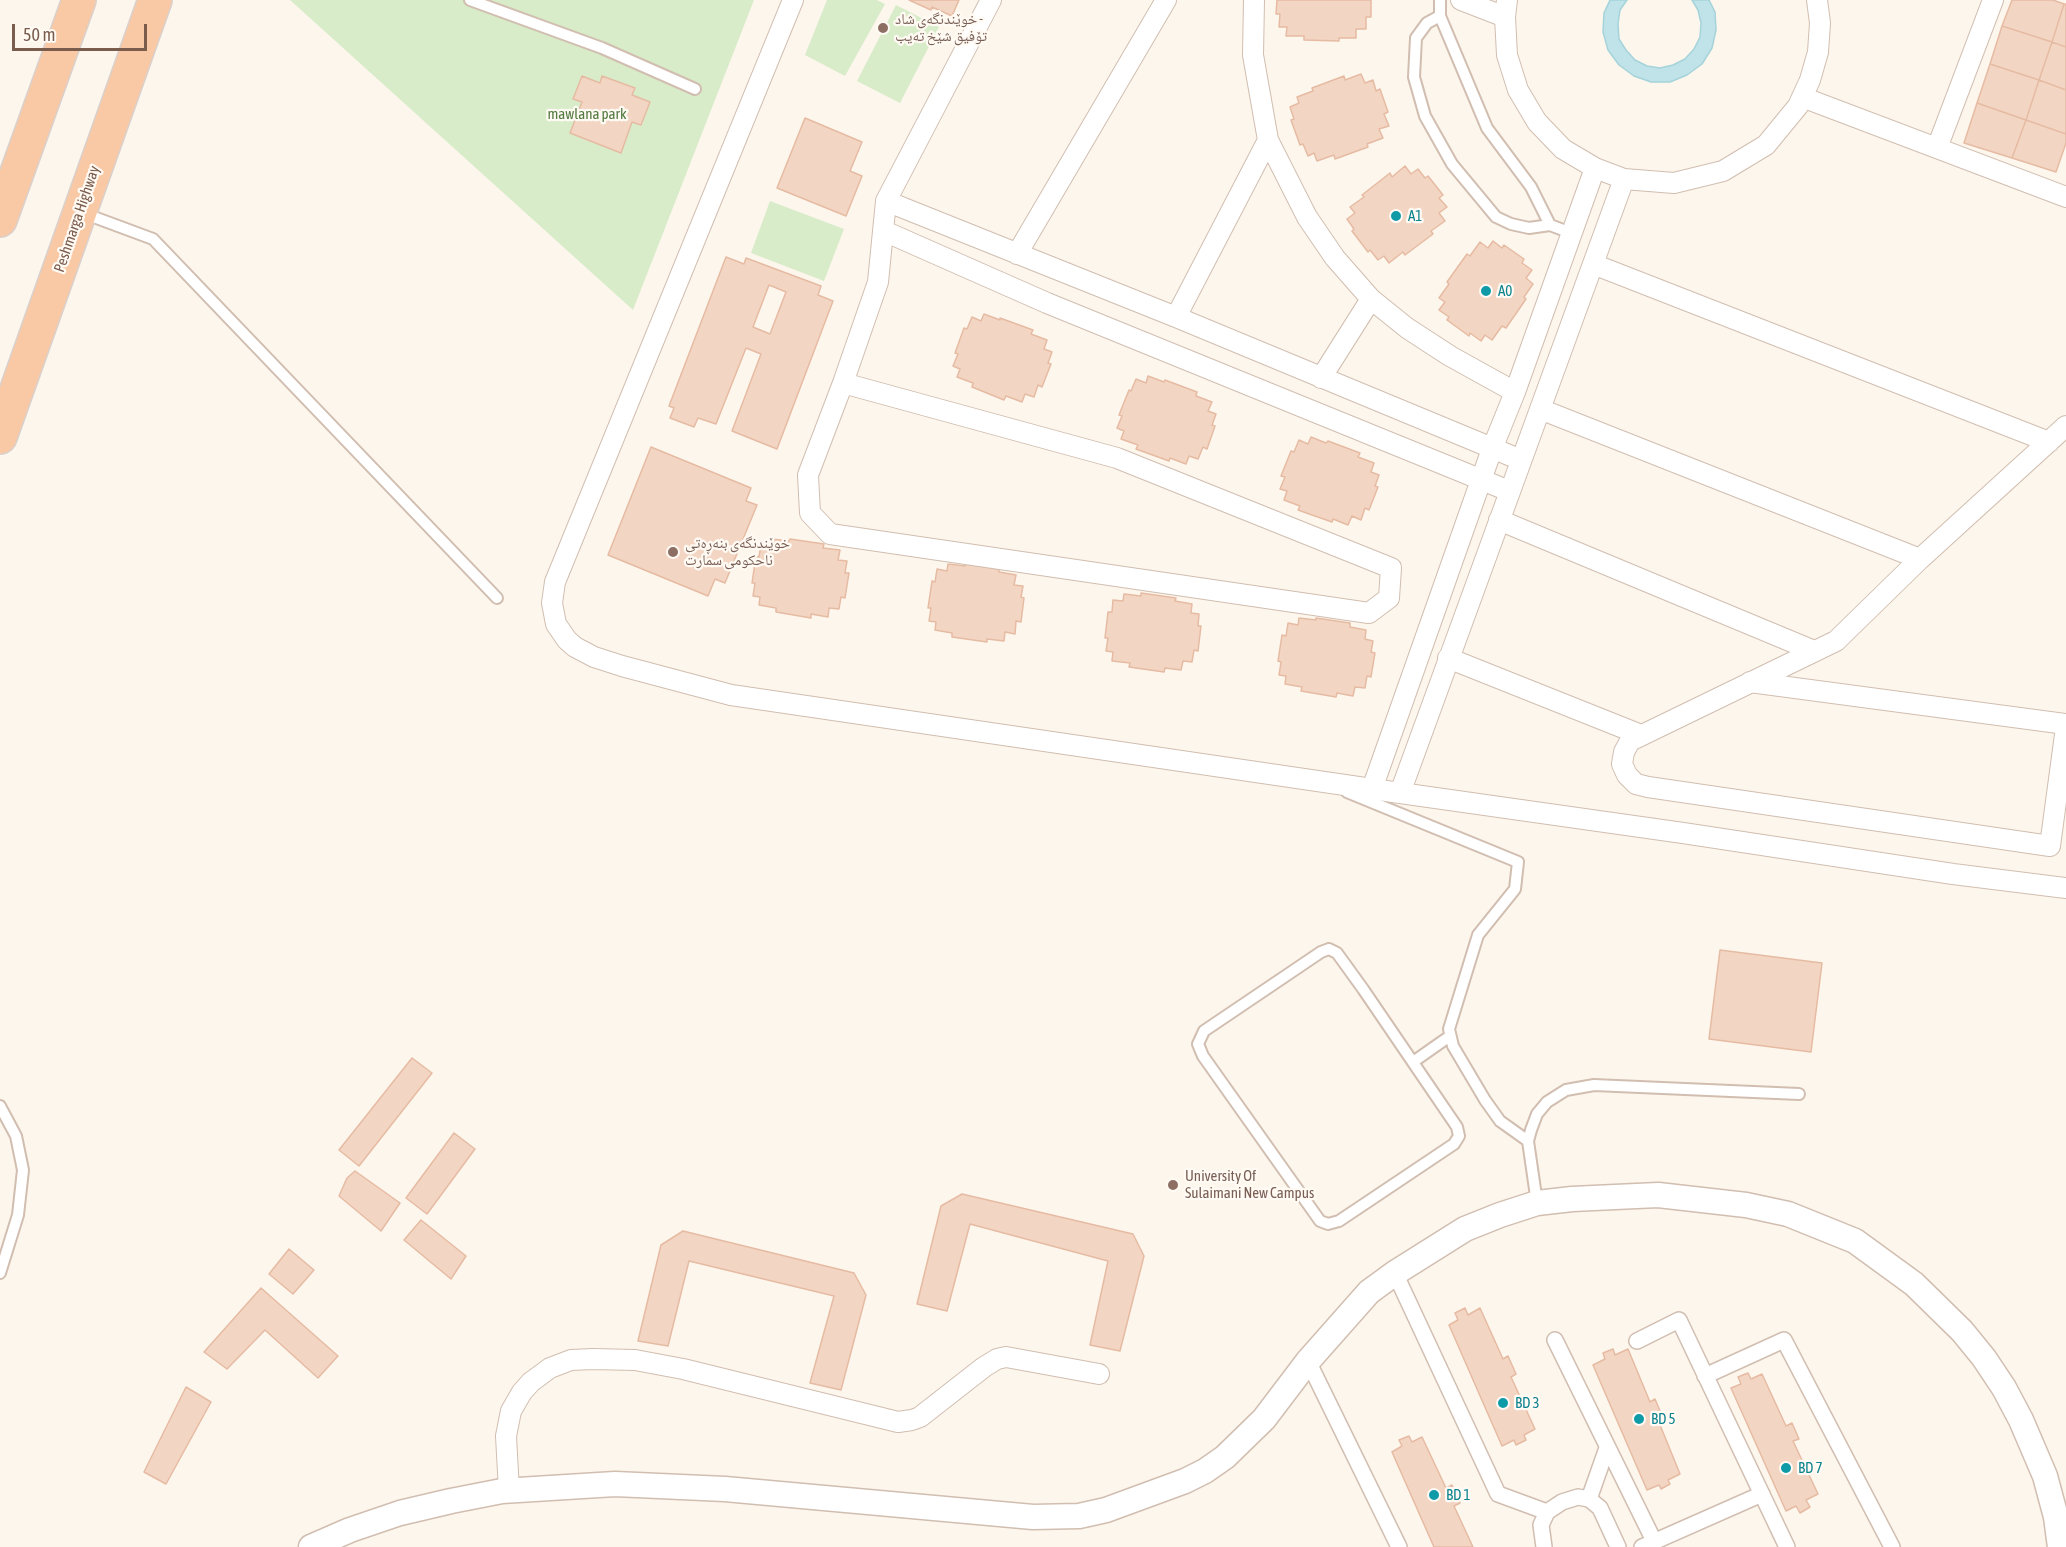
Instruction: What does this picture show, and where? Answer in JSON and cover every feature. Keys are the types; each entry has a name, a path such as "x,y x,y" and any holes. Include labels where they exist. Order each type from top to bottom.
{"highway":[{"path":"1,212 79,0"},
{"name":"Peshmarga Highway","path":"0,437 154,0"}],"street":[{"path":"793,0 555,582 552,593 553,614 560,633 575,647 604,661 731,695 1953,874 2066,888"},
{"path":"843,383 1117,458 1391,568 1389,598 1369,613 830,534 810,513 808,475 878,282 886,201 992,0"},
{"path":"1017,254 1166,0"},
{"path":"1254,0 1253,55 1268,140 1307,217 1335,258 1371,299 1407,328 1450,356 1515,392"},
{"path":"1461,0 1506,9 1507,55 1518,90 1537,122 1563,149 1595,168 1624,179 1674,183 1723,171 1766,145 1798,106 1810,80 1818,52 1820,23 1817,0"},
{"path":"1820,23 1830,0"},
{"path":"1937,148 1993,0"},
{"path":"1802,97 2066,197"},
{"path":"1176,316 1268,140"},
{"path":"1372,789 1492,449 1515,392 1595,168"},
{"path":"1400,793 1624,179"},
{"path":"886,201 1176,316 1521,460"},
{"path":"884,231 1047,303 1509,491"},
{"path":"1593,264 2049,442"},
{"path":"1047,303 1062,271"},
{"path":"1321,378 1371,299"},
{"path":"1540,408 1920,559"},
{"path":"1750,682 2066,725 2050,846 1636,784 1627,776 1622,764 1624,752 1630,741 1750,682 1836,641 1920,559 2066,426"},
{"path":"1499,520 1814,651"},
{"path":"1448,658 1641,735"},
{"path":"1398,716 1425,724"},
{"path":"311,1547 400,1513 451,1501 510,1491 615,1484 669,1485 1033,1516 1079,1516 1106,1510 1205,1471 1242,1442 1264,1419 1308,1361 1369,1292 1465,1229 1537,1203 1612,1196 1658,1195 1746,1205 1788,1214 1854,1241 1900,1273 1930,1299 1984,1358 2004,1388 2037,1456 2053,1507 2060,1547"},
{"path":"1395,1273 1497,1494 1547,1512"},
{"path":"1637,1341 1678,1320 1787,1547"},
{"path":"1555,1340 1608,1448 1648,1544 1762,1494"},
{"path":"1705,1376 1784,1340 1892,1547"},
{"path":"510,1491 506,1436 511,1411 531,1382 550,1368 571,1360 635,1360 684,1369 898,1422 920,1417 984,1366 997,1359 1015,1358 1099,1374"},
{"path":"1308,1361 1399,1547"},
{"path":"1589,1499 1608,1448"},
{"path":"1544,1547 1541,1525 1547,1512 1571,1499 1589,1499 1600,1508 1618,1547"}],"lane":[{"path":"470,0 603,48 695,89"},
{"path":"1440,0 1440,15 1487,128 1531,187 1550,225"},
{"path":"1440,15 1427,23 1416,38 1414,77 1425,116 1452,164 1496,218 1529,228 1550,225 1571,233"},
{"path":"80,212 153,239 497,598"},
{"path":"1325,783 1518,862 1515,889 1478,934 1450,1023 1450,1036 1467,1071 1500,1121 1528,1141"},
{"path":"1329,949 1337,952 1413,1062 1457,1127 1459,1136 1457,1141 1339,1221 1328,1224 1320,1221 1203,1056 1198,1044 1203,1031 1321,952 1329,949"},
{"path":"1413,1062 1450,1036"},
{"path":"1537,1203 1528,1141 1533,1122 1547,1102 1566,1090 1584,1085 1799,1094"},
{"path":"0,1106 16,1136 23,1170 18,1215 0,1273"}],"green space":[{"name":"mawlana park","path":"290,0 754,0 633,310"},
{"path":"827,0 877,0 885,4 845,76 805,55"},
{"path":"896,5 939,27 900,103 857,81"},
{"path":"770,201 844,229 824,281 751,253"}],"water":[{"path":"1610,0 1627,0 1620,10 1619,39 1635,60 1647,66 1660,68 1673,65 1685,59 1694,49 1700,37 1701,23 1698,10 1692,0 1709,0 1715,12 1716,30 1712,48 1702,64 1687,75 1670,82 1651,82 1634,76 1619,65 1608,50 1603,32 1604,13"}],"building":[{"path":"909,0 959,0 952,16"},
{"path":"1277,0 1371,0 1371,17 1366,17 1366,29 1356,29 1356,38 1339,38 1339,41 1304,40 1304,36 1286,36 1287,27 1279,27 1280,14 1276,14"},
{"path":"2012,0 2053,0 2064,4 2052,42 2002,26"},
{"path":"2064,4 2066,4 2066,47 2052,42"},
{"path":"2002,26 2052,42 2039,80 1990,64"},
{"path":"2052,42 2066,47 2066,90 2039,80"},
{"path":"1990,64 2039,80 2026,120 1977,103"},
{"path":"1361,74 1365,83 1373,80 1376,91 1380,89 1388,112 1384,114 1389,126 1379,129 1383,138 1367,144 1368,147 1335,159 1334,155 1317,161 1314,153 1308,156 1303,144 1300,145 1291,120 1294,119 1290,107 1299,103 1297,97 1313,91 1312,88 1344,76 1345,80"},
{"path":"582,76 600,83 602,76 635,88 632,95 650,102 641,125 632,122 621,153 570,133 582,102 573,99"},
{"path":"2039,80 2066,90 2066,134 2026,120"},
{"path":"1977,103 2026,120 2012,158 1964,143"},
{"path":"805,118 862,142 850,171 862,176 846,216 777,188"},
{"path":"2026,120 2066,134 2066,143 2056,172 2012,158"},
{"name":"A1","path":"1405,166 1411,174 1418,169 1425,178 1428,176 1443,195 1439,198 1447,207 1439,213 1445,221 1431,231 1433,234 1405,255 1403,252 1389,263 1384,256 1378,260 1370,250 1368,252 1352,231 1354,229 1347,219 1355,213 1350,207 1364,197 1362,195 1390,173 1392,177"},
{"name":"A0","path":"1493,241 1502,248 1504,245 1524,259 1522,263 1532,270 1526,278 1533,284 1524,297 1526,299 1506,328 1502,326 1492,340 1485,335 1481,341 1470,333 1469,336 1447,320 1449,317 1439,310 1445,302 1439,298 1449,284 1447,282 1467,254 1470,256 1480,242 1488,248"},
{"path":"726,257 744,264 746,258 821,286 818,295 833,301 777,449 732,431 761,354 746,348 716,424 698,418 694,427 670,418 674,408 669,406","holes":["769,285 786,292 770,334 753,327"]},
{"path":"984,314 1033,330 1031,334 1047,340 1044,349 1052,352 1048,363 1051,364 1042,387 1038,385 1034,397 1025,394 1022,402 1006,396 1004,400 972,387 973,383 957,377 960,369 953,366 964,328 967,329 972,317 981,321"},
{"path":"1148,376 1197,392 1196,396 1212,402 1208,411 1216,414 1212,425 1215,426 1207,449 1203,447 1198,459 1189,456 1186,464 1170,458 1169,461 1136,449 1138,445 1121,439 1124,431 1117,428 1122,416 1119,415 1129,390 1131,391 1136,379 1146,383"},
{"path":"1311,437 1360,453 1358,457 1374,463 1371,472 1379,475 1375,486 1378,487 1369,510 1365,508 1361,520 1352,516 1348,525 1333,519 1332,522 1298,510 1300,506 1284,500 1287,491 1280,489 1285,477 1281,476 1291,451 1294,452 1299,440 1308,444"},
{"path":"651,447 751,488 746,501 757,505 725,583 715,579 708,596 608,555"},
{"path":"772,539 824,544 823,548 840,550 838,560 847,561 845,573 849,573 845,598 841,597 839,609 829,608 828,617 811,614 811,618 776,612 776,608 759,605 760,597 753,596 755,583 752,583 756,556 759,557 761,544 771,546"},
{"path":"948,564 999,569 999,572 1016,575 1014,585 1023,586 1021,597 1024,598 1021,622 1016,621 1015,634 1005,632 1004,641 987,639 987,642 952,637 952,633 935,630 936,622 929,621 931,608 928,608 932,581 935,582 937,569 947,571"},
{"path":"1141,593 1176,598 1175,601 1192,604 1191,613 1199,614 1198,626 1201,626 1198,651 1194,650 1192,662 1183,661 1181,670 1165,668 1164,672 1129,667 1130,663 1112,661 1113,652 1106,651 1108,612 1112,612 1113,600 1123,601 1124,594 1141,596"},
{"path":"1299,618 1350,623 1350,627 1366,630 1365,639 1373,641 1371,652 1375,653 1371,677 1367,676 1365,688 1355,687 1353,696 1337,693 1336,697 1301,691 1302,687 1285,684 1286,676 1279,675 1281,662 1278,661 1282,635 1286,636 1288,623 1298,625"},
{"path":"1720,950 1822,963 1811,1052 1709,1039"},
{"path":"412,1058 432,1073 359,1166 339,1150"},
{"path":"454,1133 475,1149 427,1214 406,1198"},
{"path":"355,1171 400,1203 381,1231 339,1196 347,1178"},
{"path":"962,1194 1133,1234 1144,1256 1120,1351 1090,1345 1108,1261 970,1224 947,1311 917,1304 941,1206"},
{"path":"421,1220 466,1256 451,1279 404,1240"},
{"path":"683,1231 854,1273 866,1295 841,1390 810,1383 834,1296 689,1261 668,1346 638,1341 661,1245"},
{"path":"289,1249 314,1270 293,1294 269,1274"},
{"path":"261,1288 338,1356 318,1378 265,1330 227,1369 204,1352"},
{"name":"BD 3","path":"1465,1308 1468,1315 1480,1308 1503,1359 1508,1356 1516,1374 1511,1377 1535,1429 1524,1435 1526,1440 1516,1445 1514,1440 1502,1446 1449,1325 1458,1320 1455,1313"},
{"name":"BD 5","path":"1613,1349 1615,1355 1628,1349 1650,1402 1655,1399 1663,1418 1658,1420 1680,1474 1668,1480 1670,1484 1661,1489 1659,1485 1647,1490 1593,1365 1605,1359 1603,1353"},
{"name":"BD 7","path":"1748,1373 1751,1379 1762,1374 1786,1426 1792,1423 1799,1439 1793,1441 1818,1494 1806,1500 1810,1507 1800,1513 1796,1506 1786,1511 1731,1388 1741,1384 1738,1377"},
{"path":"186,1387 211,1402 166,1484 144,1472"},
{"name":"BD 1","path":"1409,1436 1412,1442 1422,1437 1446,1488 1452,1485 1460,1503 1454,1506 1473,1547 1434,1547 1392,1452 1402,1446 1399,1440"}],"place":[{"name":"خوێندنگەی شاد - تۆفیق شێخ تەیب","path":"883,28"},
{"name":"A1","path":"1396,216"},
{"name":"A0","path":"1486,291"},
{"name":"خوێندنگەی بنەڕەتی ناحکومی سمارت","path":"673,552"},
{"name":"University Of Sulaimani New Campus","path":"1173,1185"},
{"name":"BD 3","path":"1503,1403"},
{"name":"BD 5","path":"1639,1419"},
{"name":"BD 7","path":"1786,1468"},
{"name":"BD 1","path":"1434,1495"}]}
